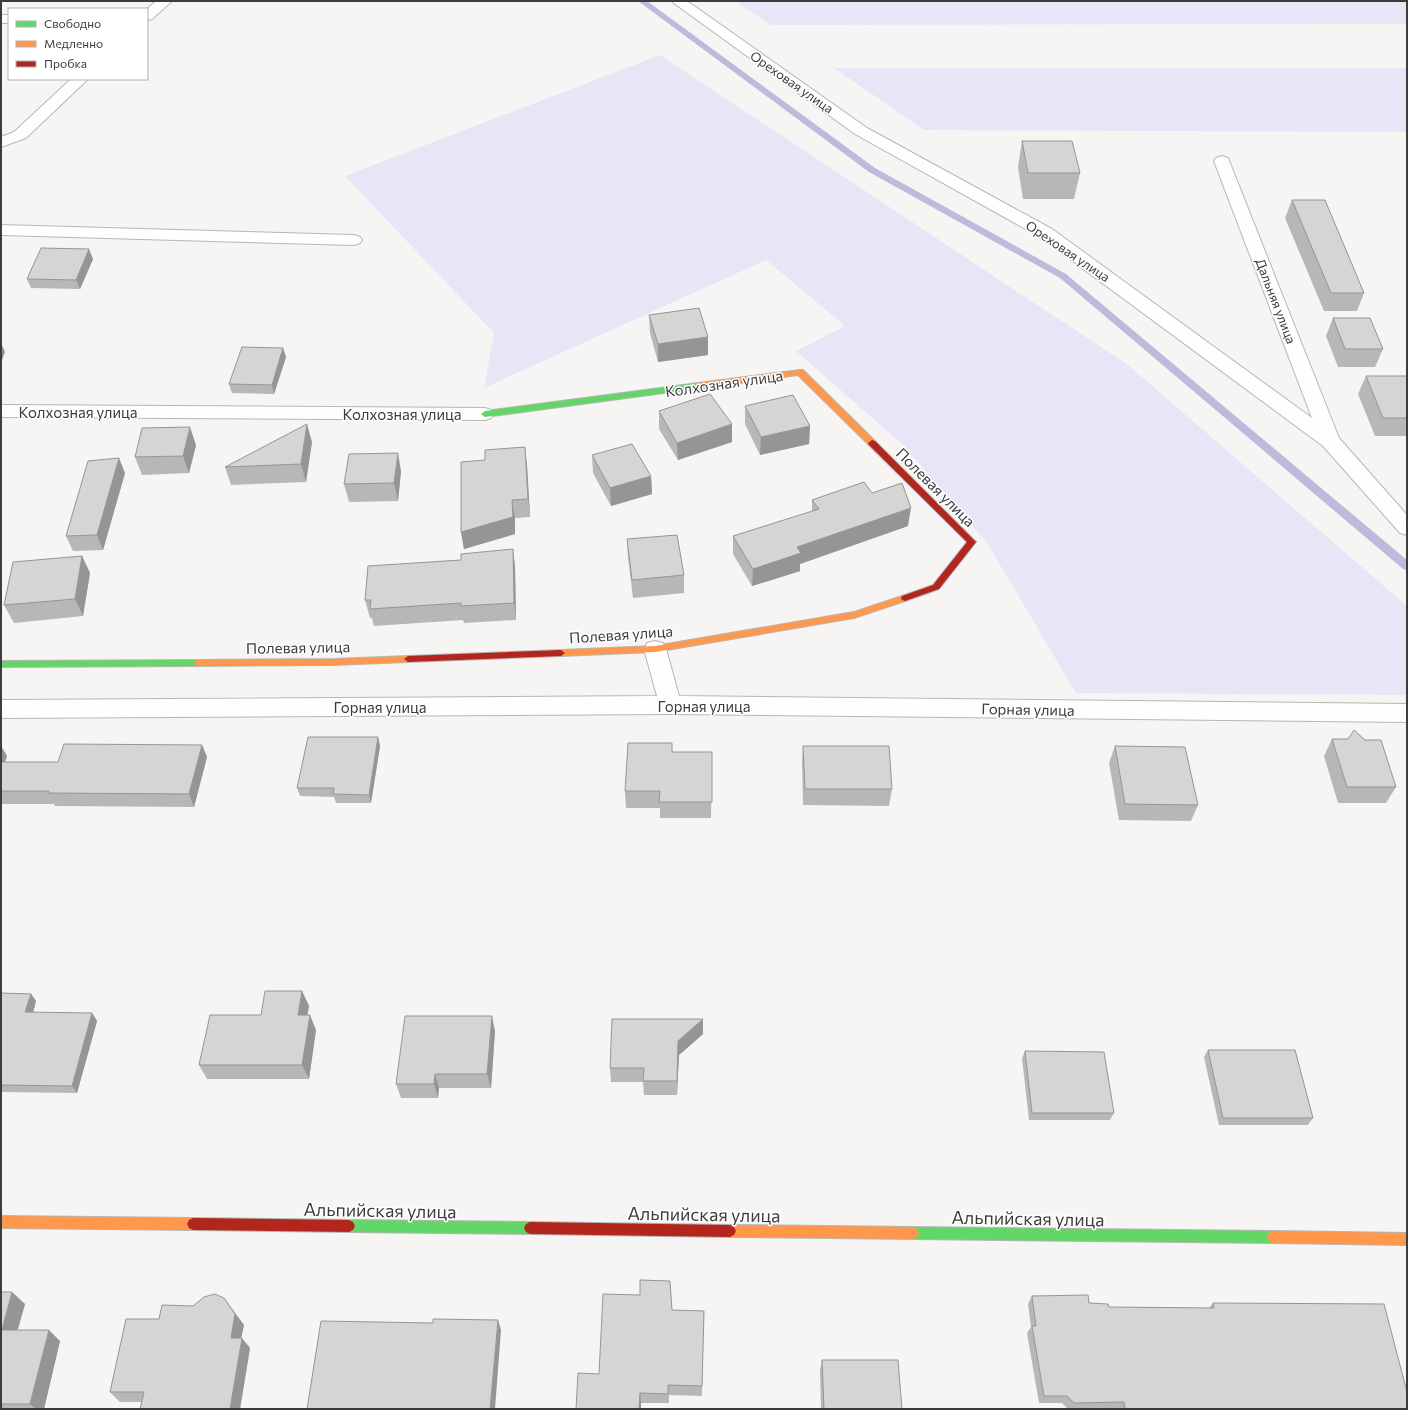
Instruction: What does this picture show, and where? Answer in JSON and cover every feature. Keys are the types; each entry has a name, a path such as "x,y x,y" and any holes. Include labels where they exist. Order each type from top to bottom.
{"street":[{"path":"148,15 165,1"},
{"name":"Ореховая улица","path":"678,1 861,131 1046,233 1330,441 1407,528"},
{"path":"1,142 20,135 79,80"},
{"name":"Дальняя улица","path":"1222,160 1330,441"},
{"name":"Колхозная улица","path":"485,414 800,372"},
{"name":"Полевая улица","path":"1,664 334,662 655,649 854,615 936,587 972,542 800,372"},
{"path":"655,649 670,706"},
{"name":"Горная улица","path":"1,708 670,706 1407,713"},
{"name":"Альпийская улица","path":"1,1222 1407,1238"}],"lane":[{"path":"1,230 354,240"},
{"name":"Колхозная улица","path":"1,411 485,414"}],"shaded area":[{"path":"735,1 1407,1 1407,24 771,25"},
{"path":"660,55 1128,365 1407,606 1407,695 1076,693 987,543 903,445 796,351 845,326 766,260 484,388 494,333 345,176"},
{"path":"834,68 1407,68 1407,132 924,130"}],"building":[{"path":"1022,141 1072,141 1080,173 1028,173"},
{"path":"1292,200 1325,200 1364,293 1331,293"},
{"path":"41,248 89,249 76,280 27,279"},
{"path":"699,308 708,337 658,344 649,315"},
{"path":"1333,318 1370,318 1383,349 1345,349"},
{"path":"242,347 283,348 272,385 229,384"},
{"path":"1366,376 1407,376 1407,418 1383,418"},
{"path":"710,394 732,424 677,443 659,411"},
{"path":"793,395 810,426 761,437 745,406"},
{"path":"307,424 301,464 225,467"},
{"path":"190,427 183,456 135,457 142,428"},
{"path":"632,444 651,476 610,488 592,455"},
{"path":"525,447 528,499 512,500 513,517 461,532 461,462 485,460 485,450"},
{"path":"398,453 394,483 344,484 349,454"},
{"path":"119,458 97,535 66,536 88,461"},
{"path":"864,482 872,493 902,483 911,508 797,547 801,553 753,569 733,536 819,509 812,500"},
{"path":"677,535 684,575 632,580 627,539"},
{"path":"513,549 514,603 461,606 461,603 370,609 371,600 365,600 368,566 461,560 461,554"},
{"path":"82,556 75,599 4,605 13,562"},
{"path":"1354,730 1365,740 1381,740 1396,787 1347,787 1332,739 1348,739"},
{"path":"308,737 378,737 369,795 333,794 334,788 297,788"},
{"path":"628,743 672,743 672,752 712,752 712,802 659,802 660,791 625,791"},
{"path":"64,744 202,745 189,794 48,793 49,791 1,791 1,762 58,762"},
{"path":"803,746 889,746 892,789 805,789"},
{"path":"1115,746 1185,747 1198,805 1125,804"},
{"path":"265,991 302,991 298,1015 310,1015 302,1065 199,1065 210,1015 261,1015"},
{"path":"1,993 31,994 25,1012 92,1013 72,1086 1,1085"},
{"path":"405,1016 492,1016 487,1074 435,1074 434,1084 396,1084"},
{"path":"612,1019 703,1019 678,1041 677,1081 643,1081 644,1068 610,1068"},
{"path":"1208,1050 1295,1050 1313,1118 1223,1118"},
{"path":"1025,1051 1104,1052 1114,1113 1032,1113"},
{"path":"640,1280 670,1281 672,1310 704,1311 702,1386 668,1385 668,1394 640,1393 639,1409 576,1409 578,1373 599,1374 603,1294 640,1295"},
{"path":"1,1292 12,1292 2,1330 49,1330 30,1404 1,1404"},
{"path":"215,1294 224,1298 235,1314 231,1338 242,1338 230,1409 140,1409 144,1392 110,1392 126,1319 159,1319 162,1305 193,1306 204,1297"},
{"path":"1088,1295 1089,1303 1108,1304 1109,1307 1214,1308 1213,1303 1384,1304 1407,1392 1407,1409 1125,1409 1124,1402 1074,1403 1067,1396 1044,1396 1032,1326 1036,1326 1032,1296"},
{"path":"433,1319 498,1320 490,1409 307,1409 321,1321 433,1323"},
{"path":"822,1360 898,1360 902,1409 824,1409"}],"waterway":[{"path":"642,1 872,170 1063,276 1322,496 1407,566"}],"traffic: fast":[{"path":"485,414 698,386"},
{"path":"1,664 197,663"},
{"path":"349,1226 530,1228"},
{"path":"913,1233 1273,1237"}],"traffic: slow":[{"path":"698,386 800,372 872,443"},
{"path":"561,653 655,649 854,615 905,598"},
{"path":"197,663 334,662 408,659"},
{"path":"1,1222 193,1224"},
{"path":"730,1231 913,1233"},
{"path":"1273,1237 1407,1239"}],"traffic: jam":[{"path":"872,443 972,542 936,587 905,598"},
{"path":"408,659 561,653"},
{"path":"193,1224 349,1226"},
{"path":"530,1228 730,1231"}]}
